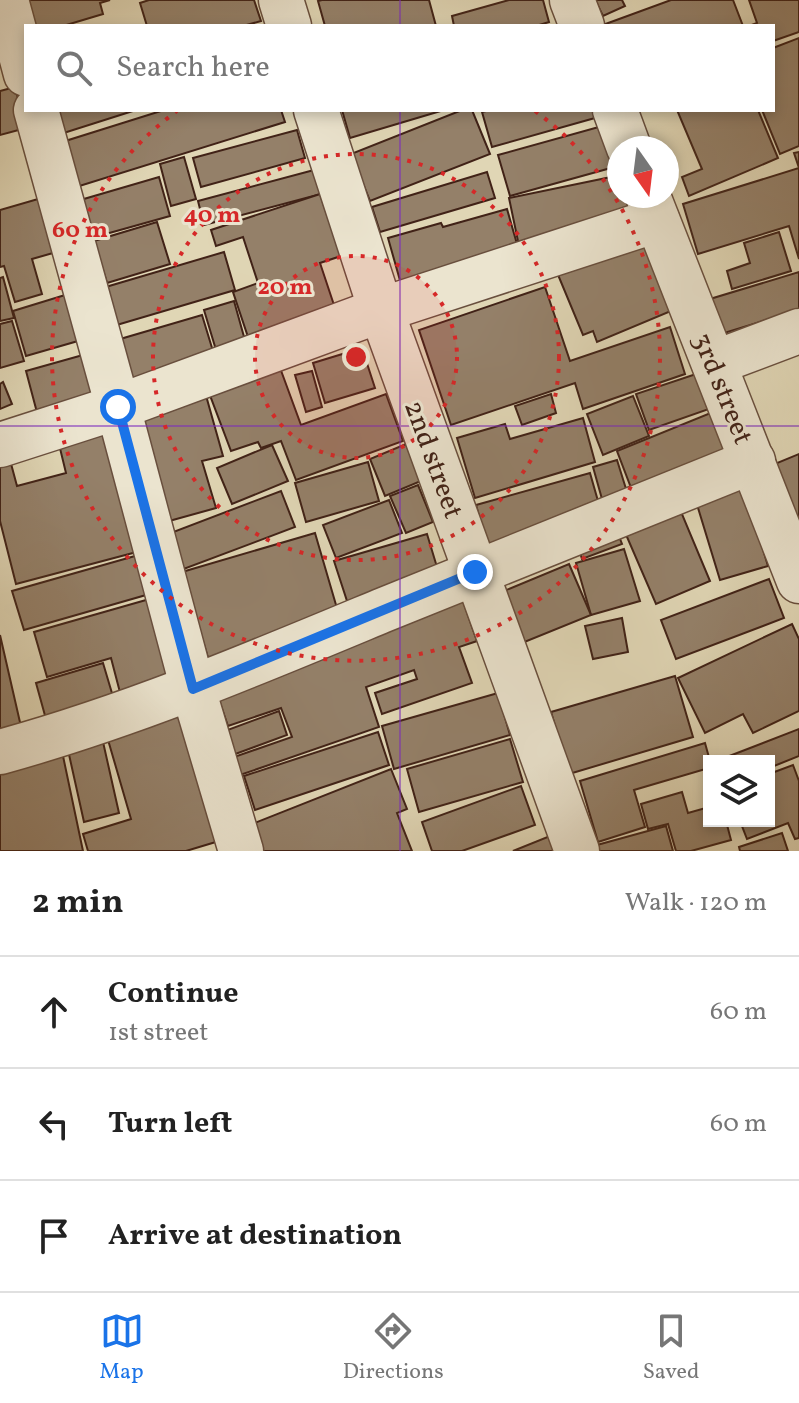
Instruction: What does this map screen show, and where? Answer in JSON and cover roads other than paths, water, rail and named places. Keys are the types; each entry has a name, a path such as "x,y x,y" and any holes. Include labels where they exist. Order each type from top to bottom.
{"street":[{"path":"6,0 24,67"},
{"path":"281,0 288,24"},
{"path":"572,0 581,24"},
{"path":"37,112 193,689 241,851"},
{"name":"2nd street","path":"317,112 381,310 577,851"},
{"path":"616,112 625,136"},
{"path":"0,445 118,407 653,208"},
{"name":"3rd street","path":"653,208 799,581"},
{"path":"714,363 799,331"},
{"path":"0,752 193,689 753,461"}]}
